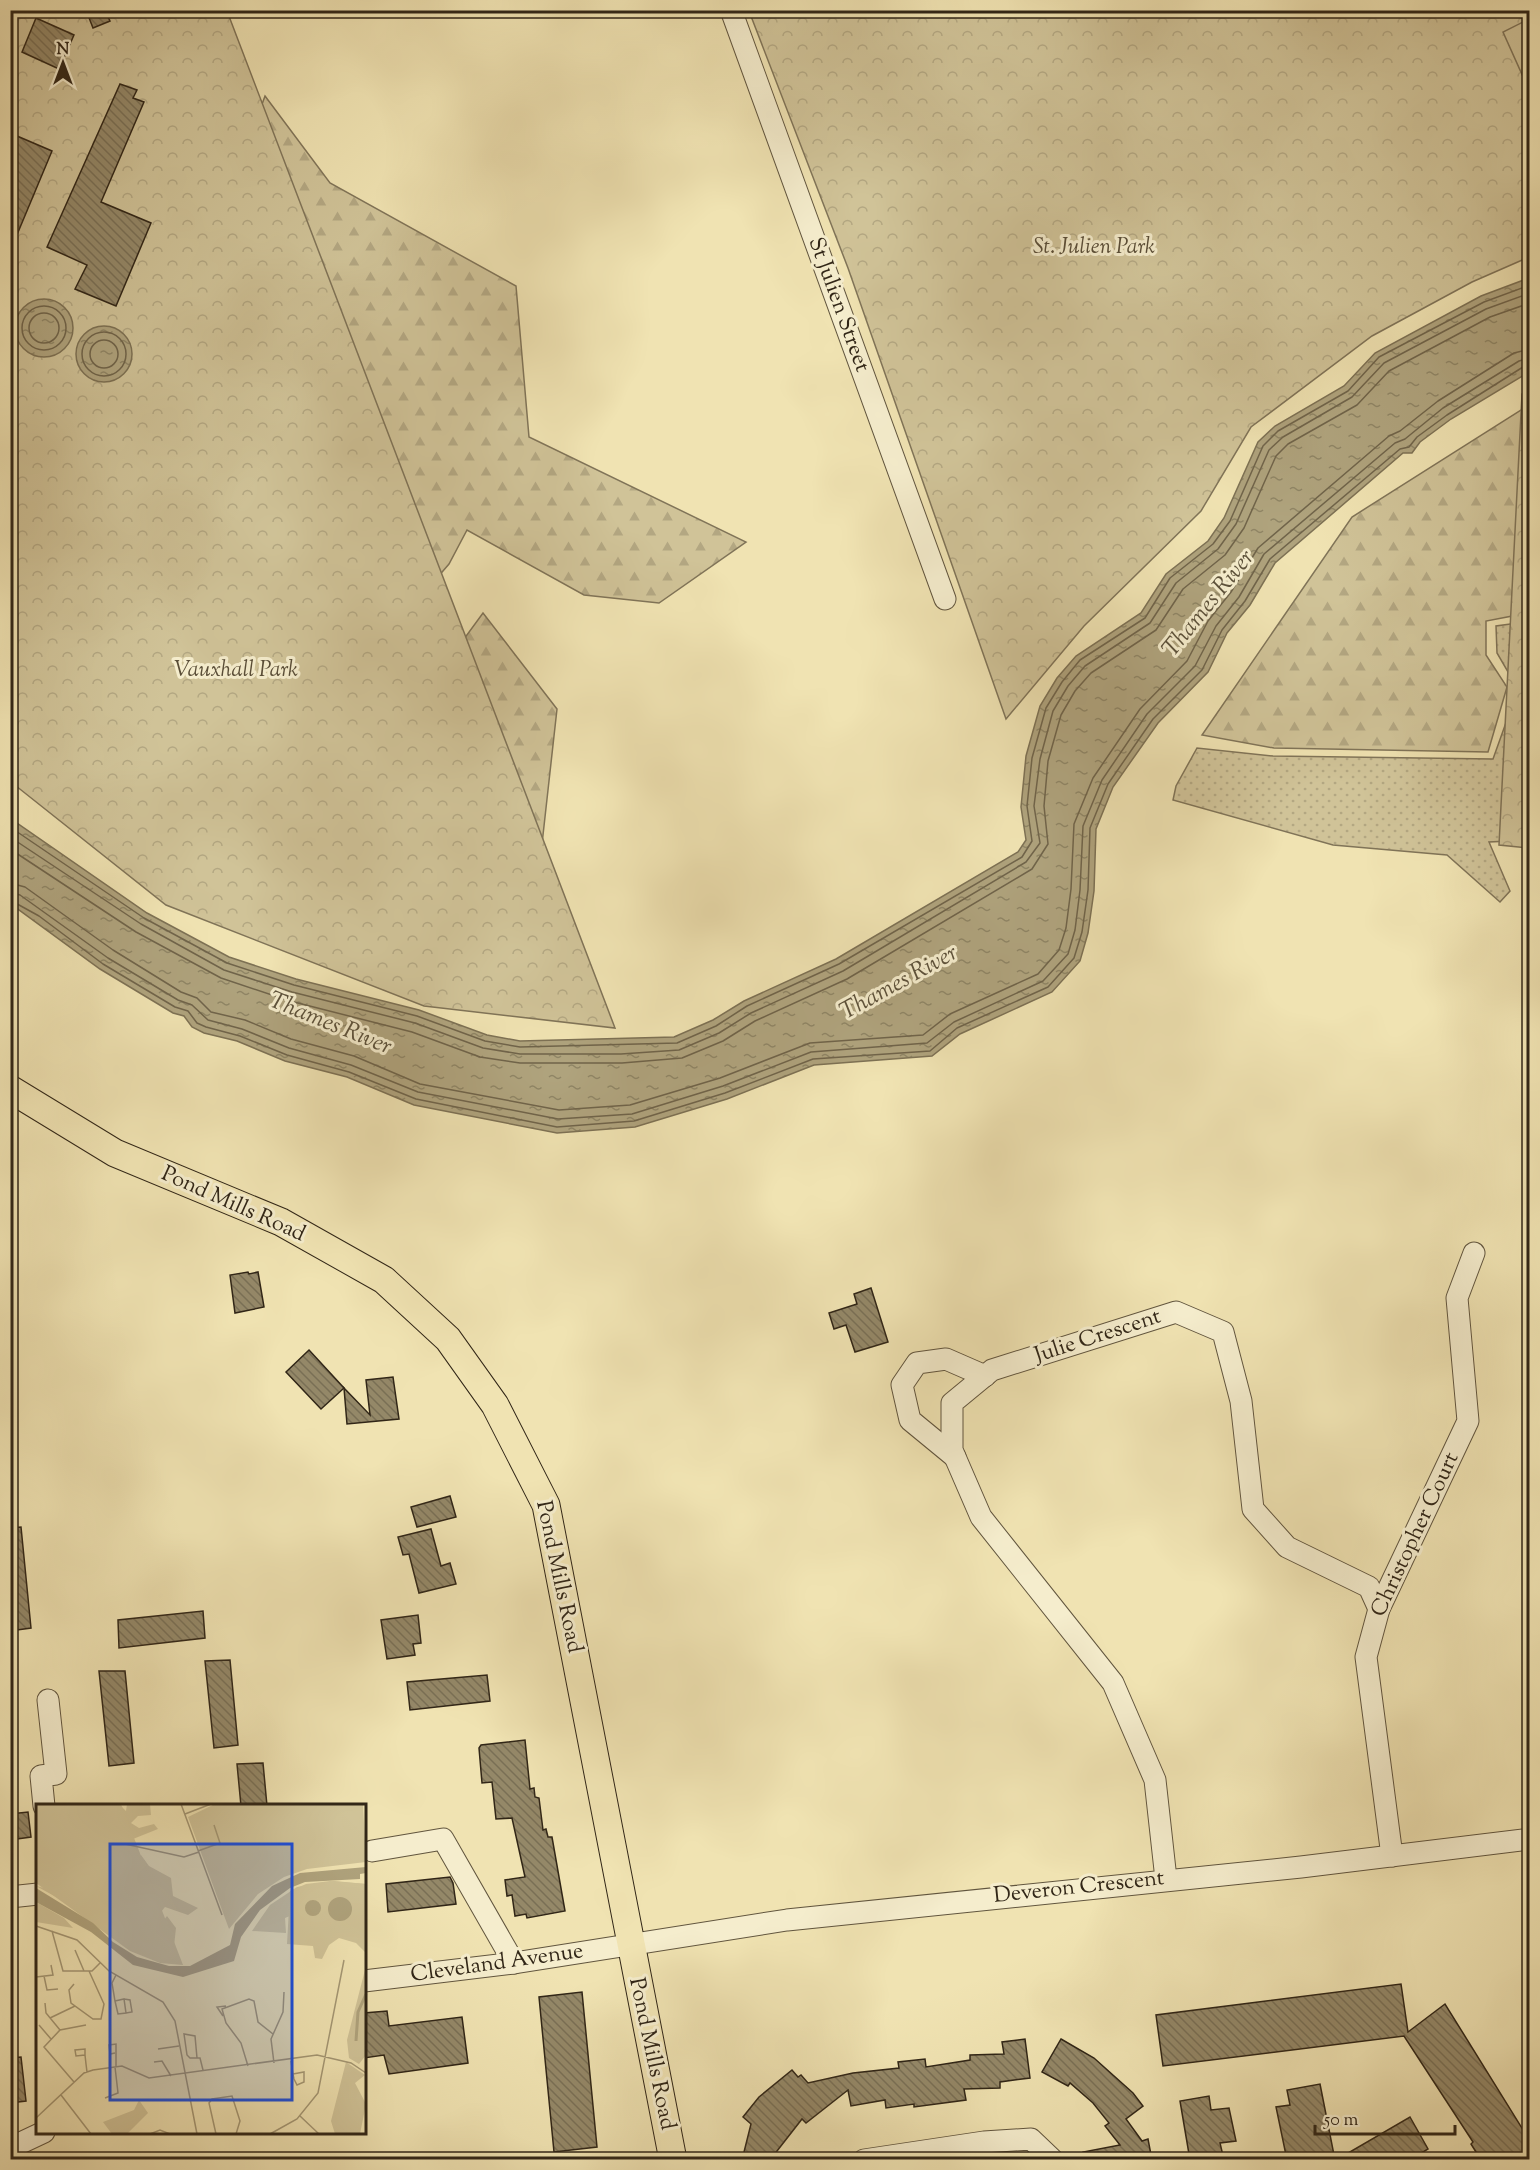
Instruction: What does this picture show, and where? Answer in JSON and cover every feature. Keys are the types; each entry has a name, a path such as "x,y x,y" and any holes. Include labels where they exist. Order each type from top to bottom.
{"main road":[{"name":"Pond Mills Road","path":"10,1089 115,1154 281,1222 384,1280 448,1339 495,1405 546,1505 629,1945 673,2160"}],"street":[{"name":"St Julien Street","path":"731,10 945,599"},
{"name":"Christopher Court","path":"1392,1856 1366,1657 1378,1609 1468,1420 1457,1298 1473,1253"},
{"name":"Julie Crescent","path":"1166,1880 1155,1780 1113,1683 981,1517 952,1450 952,1403 992,1370 1176,1312 1223,1332 1241,1401 1253,1509 1287,1547 1369,1587 1378,1609"},
{"name":"Julie Crescent","path":"955,1457 910,1420 902,1385 917,1363 946,1359 985,1376"},
{"path":"44,1804 41,1776 56,1774 48,1700"},
{"path":"372,1851 443,1839 514,1963"},
{"name":"Deveron Crescent","path":"629,1945 787,1920 1392,1856 1530,1839"},
{"path":"10,1897 36,1894"},
{"name":"Cleveland Avenue","path":"366,1981 514,1963 629,1945"},
{"path":"10,2148 42,2134"},
{"path":"864,2160 984,2142 1031,2139 1053,2160"}],"green space":[{"name":"Vauxhall Park","path":"10,11 227,11 615,1028 424,1006 166,905 11,782"},
{"name":"St. Julien Park","path":"749,11 1529,11 1529,257 1472,282 1372,336 1251,427 1201,511 1084,626 1006,719 848,268"},
{"path":"1529,19 1529,90 1503,32"},
{"path":"265,96 330,183 516,286 529,437 746,542 659,603 584,595 467,530 449,564 398,623 434,680 483,613 557,709 540,862 383,795 345,811 203,795 84,734 11,679 11,485 170,420 276,214 253,129"},
{"path":"1529,391 1529,848 1499,845 1522,394"},
{"path":"1529,405 1528,613 1486,621 1486,655 1507,687 1488,752 1274,748 1202,735 1352,517"},
{"path":"1525,622 1529,840 1489,842 1510,891 1500,902 1447,855 1333,845 1173,800 1176,786 1197,748 1273,756 1493,759 1518,689 1497,653 1496,626"}],"water":[{"name":"Thames River","path":"1529,278 1529,372 1451,419 1420,442 1412,453 1403,453 1275,563 1250,605 1227,633 1208,672 1158,723 1113,787 1096,829 1094,891 1088,933 1080,961 1052,992 960,1034 932,1056 814,1065 727,1099 635,1127 557,1133 414,1105 347,1077 285,1061 237,1041 204,1033 192,1027 184,1016 173,1013 100,969 11,904 11,819 147,913 229,957 296,979 419,1010 487,1035 520,1041 674,1037 713,1020 744,1001 836,959 1018,852 1026,840 1021,807 1026,756 1040,706 1057,678 1076,656 1141,613 1166,574 1208,541 1224,518 1258,442 1275,426 1344,386 1375,353 1481,296"},
{"path":"44,299 60,304 68,312 73,328 68,344 60,352 44,357 28,352 20,344 15,328 20,312 28,304"},
{"path":"104,326 115,328 124,334 130,343 132,354 130,365 124,374 115,380 104,382 93,380 84,374 78,365 76,354 78,343 84,334 93,328"}],"building":[{"path":"86,10 105,10 110,21 93,28"},
{"path":"36,18 74,35 59,69 22,52"},
{"path":"120,84 137,90 133,98 144,102 101,202 151,223 116,306 75,289 87,265 47,247"},
{"path":"10,133 52,151 11,249 10,249"},
{"path":"248,1272 249,1274 258,1272 264,1307 235,1313 230,1275"},
{"path":"871,1288 888,1342 855,1352 846,1325 834,1329 829,1313 857,1304 854,1294"},
{"path":"309,1350 344,1388 321,1409 286,1372"},
{"path":"393,1377 399,1419 347,1424 344,1388 370,1415 366,1380"},
{"path":"450,1496 456,1517 417,1527 411,1507"},
{"path":"21,1527 31,1628 10,1631 10,1528"},
{"path":"431,1529 441,1566 450,1563 456,1584 419,1593 409,1554 403,1555 398,1537"},
{"path":"203,1611 205,1638 119,1648 118,1620"},
{"path":"418,1615 421,1643 413,1644 415,1655 387,1659 381,1620"},
{"path":"230,1660 238,1745 214,1748 205,1661"},
{"path":"99,1671 125,1671 134,1763 109,1766"},
{"path":"487,1675 490,1701 410,1710 407,1682"},
{"path":"525,1740 530,1789 534,1788 535,1797 539,1798 543,1830 546,1829 548,1837 552,1837 565,1911 527,1918 526,1914 515,1916 512,1895 507,1896 505,1880 525,1877 512,1818 496,1819 492,1782 482,1783 479,1748 481,1745"},
{"path":"263,1763 267,1804 241,1804 237,1764"},
{"path":"28,1812 31,1837 10,1840 10,1814"},
{"path":"450,1877 456,1904 388,1912 386,1884"},
{"path":"1401,1984 1408,2032 1445,2004 1530,2141 1530,2160 1481,2160 1471,2144 1473,2142 1404,2036 1163,2066 1156,2015"},
{"path":"582,1992 597,2147 554,2152 539,1997"},
{"path":"387,2011 389,2026 462,2017 468,2063 389,2074 384,2055 366,2058 366,2013"},
{"path":"1025,2039 1030,2078 1000,2082 1000,2088 964,2089 966,2100 914,2107 914,2104 886,2108 885,2100 851,2106 848,2090 806,2123 802,2119 770,2160 742,2160 751,2124 743,2117 759,2097 792,2070 808,2083 853,2073 899,2068 898,2062 925,2059 926,2067 970,2060 970,2055 1004,2054 1002,2042"},
{"path":"1061,2039 1094,2058 1133,2093 1143,2106 1126,2119 1142,2141 1148,2139 1152,2160 1084,2160 1083,2152 1120,2145 1105,2126 1109,2123 1093,2103 1070,2083 1068,2086 1042,2072"},
{"path":"21,2057 26,2101 10,2103 10,2058"},
{"path":"1320,2084 1335,2160 1287,2160 1276,2107 1290,2105 1287,2090"},
{"path":"1209,2096 1211,2110 1229,2108 1236,2141 1220,2143 1224,2160 1190,2160 1180,2101"},
{"path":"1410,2117 1428,2149 1410,2160 1336,2160"}]}
